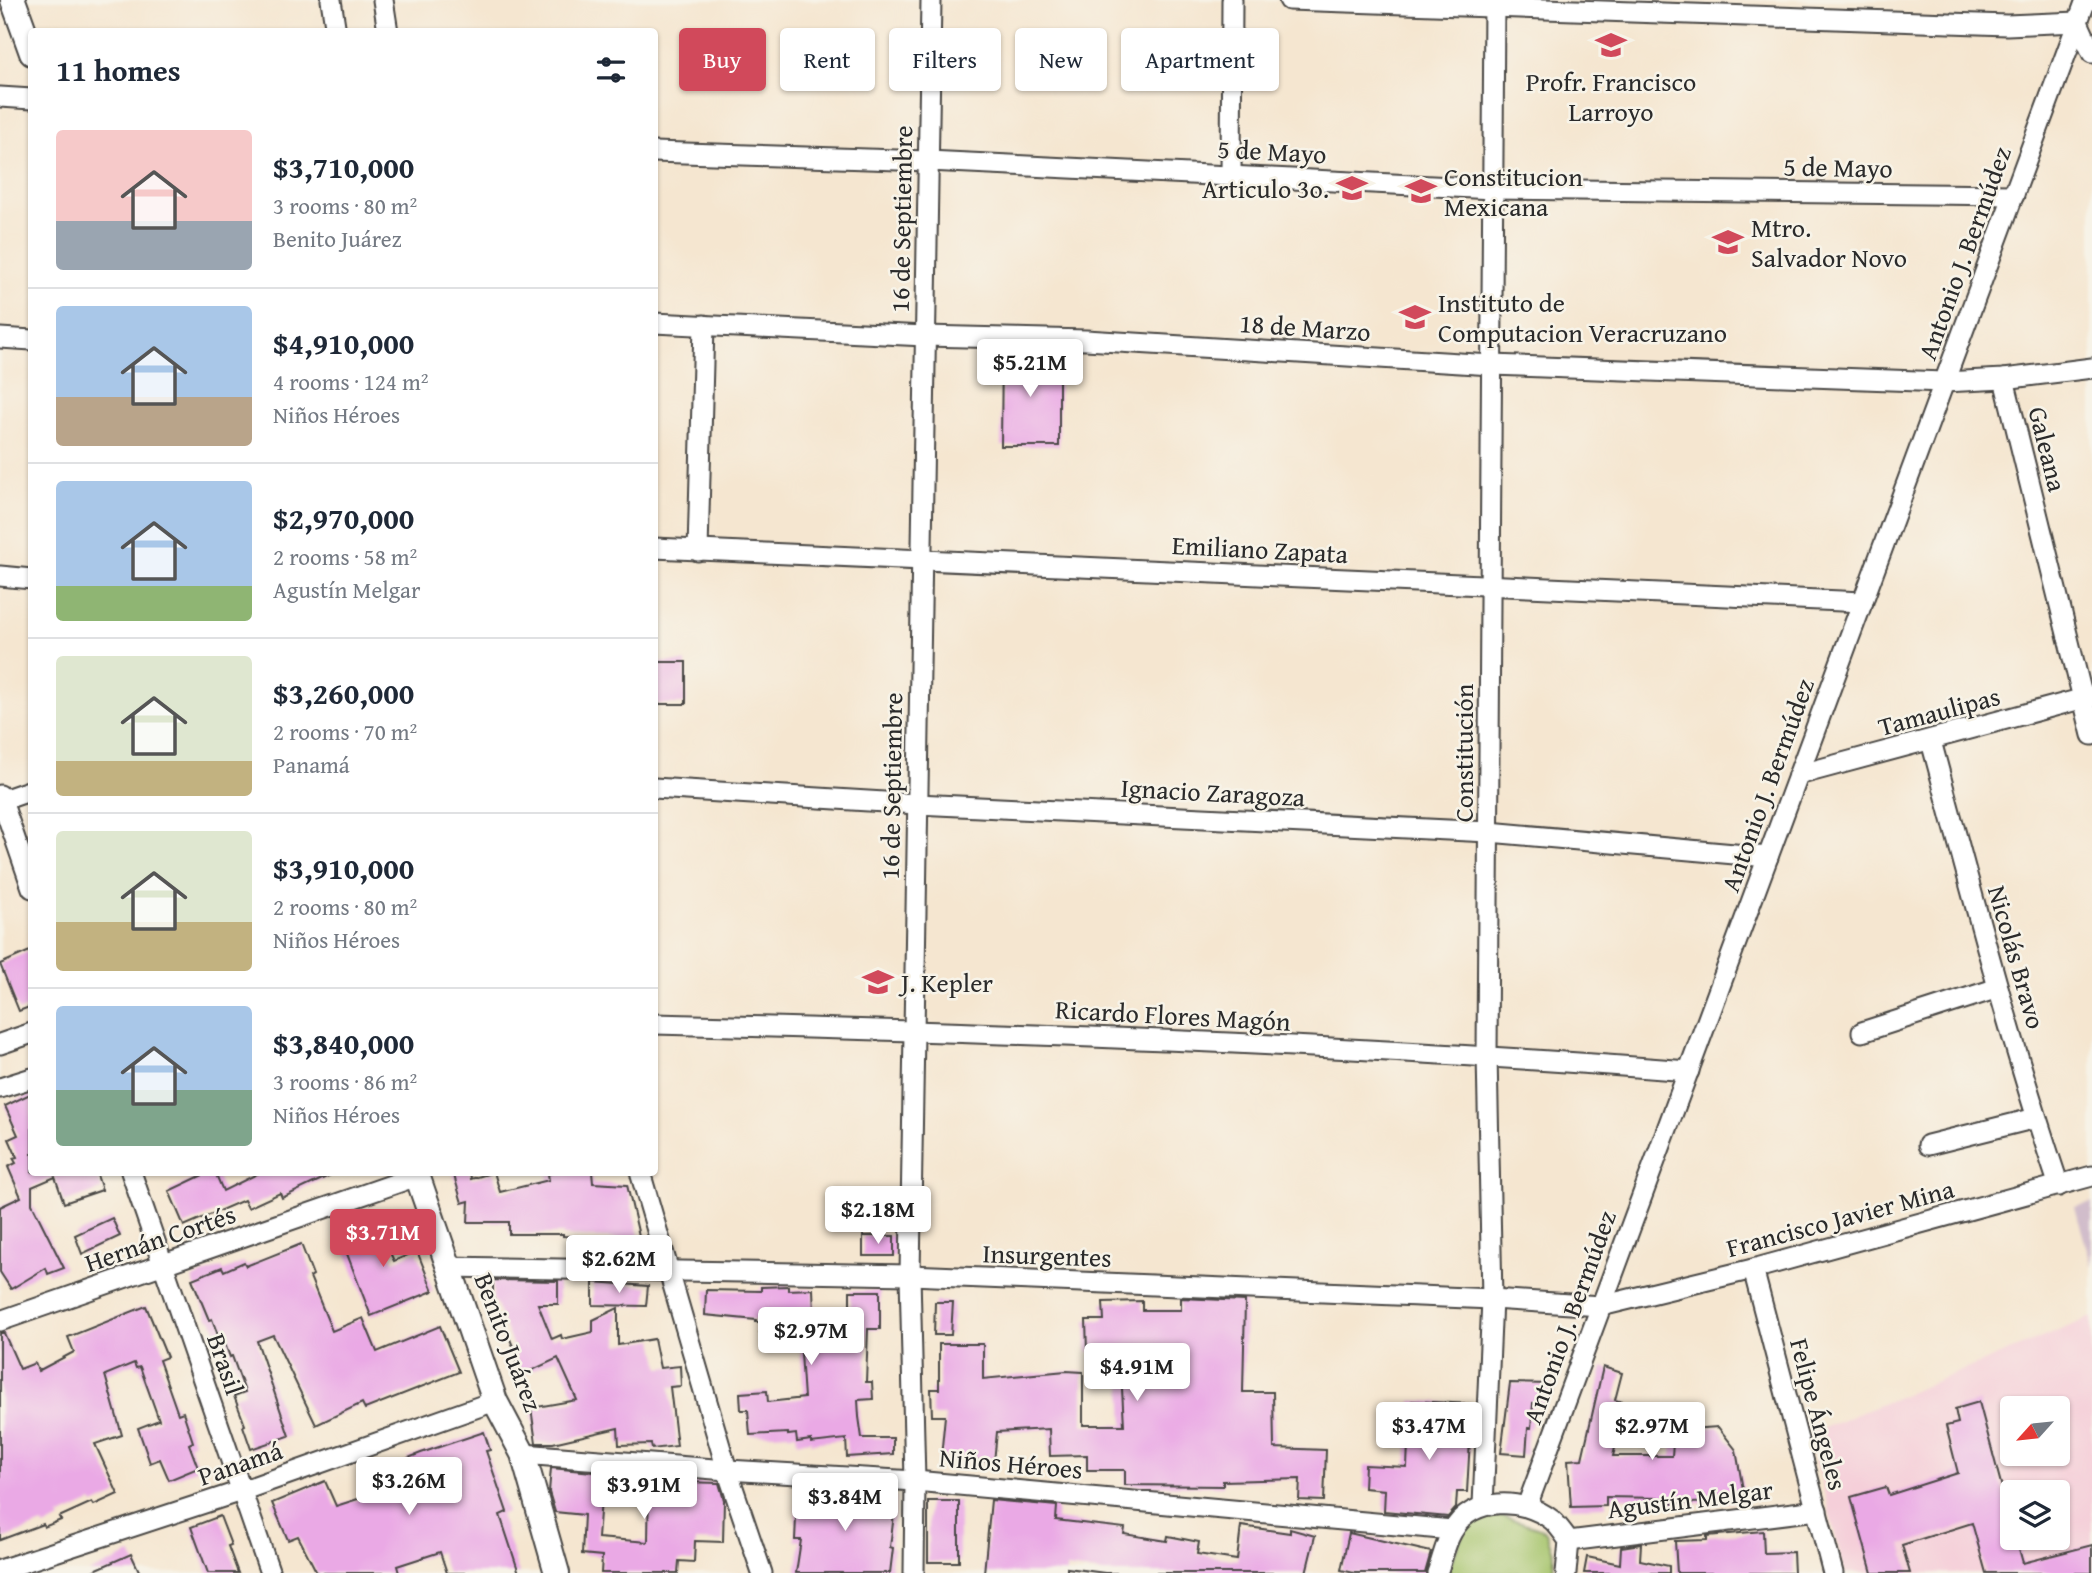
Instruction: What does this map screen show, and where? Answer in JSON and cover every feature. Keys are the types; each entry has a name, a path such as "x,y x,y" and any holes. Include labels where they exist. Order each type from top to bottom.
{"street":[{"path":"13,0 28,42"},
{"path":"331,0 335,28"},
{"path":"383,0 387,28"},
{"name":"16 de Septiembre","path":"914,1573 915,1481 909,1275 931,0"},
{"path":"1231,175 1232,0"},
{"path":"1289,0 1494,4 2007,25 2078,22 2092,53"},
{"name":"Antonio J. Bermúdez","path":"1527,1506 2086,0"},
{"name":"Constitución","path":"1483,1505 1492,1299 1486,1055 1494,4"},
{"path":"0,97 28,99"},
{"name":"5 de Mayo","path":"658,152 928,160 1493,188 2014,195"},
{"name":"18 de Marzo","path":"658,323 925,336 1086,340 1492,365 1944,382 2004,379 2092,368"},
{"path":"698,551 704,325"},
{"path":"0,338 28,340"},
{"name":"Galeana","path":"2004,379 2087,697 2092,735"},
{"name":"Emiliano Zapata","path":"658,548 1863,602"},
{"path":"0,576 28,579"},
{"name":"Tamaulipas","path":"1798,775 2087,697"},
{"name":"Nicolás Bravo","path":"1931,741 1998,988 2059,1186"},
{"name":"Ignacio Zaragoza","path":"658,788 916,804 1489,832 1768,857"},
{"path":"28,791 1,799 28,877"},
{"path":"1862,1031 1998,988"},
{"name":"Ricardo Flores Magón","path":"658,1024 915,1030 1486,1055 1689,1070"},
{"path":"0,1044 28,1035"},
{"path":"0,1088 28,1079"},
{"path":"1928,1146 2036,1118"},
{"name":"Brasil","path":"132,1176 270,1573"},
{"name":"Hernán Cortés","path":"0,1321 411,1176"},
{"name":"Benito Juárez","path":"418,1176 495,1401 523,1454 557,1573"},
{"path":"641,1176 727,1471 762,1573"},
{"name":"Francisco Javier Mina","path":"1601,1306 1753,1269 2092,1176"},
{"name":"Insurgentes","path":"449,1267 909,1275 1492,1299 1601,1306"},
{"name":"Felipe Ángeles","path":"1753,1269 1833,1573"},
{"name":"Panamá","path":"0,1570 241,1492 495,1401"},
{"name":"Niños Héroes","path":"523,1454 727,1471 915,1481 1452,1530"},
{"path":"1437,1573 1452,1530 1466,1516 1483,1505 1505,1503 1527,1506 1553,1520 1569,1541 1566,1573"},
{"name":"Agustín Melgar","path":"1569,1541 1817,1510"}],"shaded area":[{"path":"2092,1202 2092,1267 2075,1207"},
{"path":"2092,1317 2092,1573 1845,1573 1809,1434"}],"green space":[{"path":"1489,1512 1546,1532 1554,1555 1553,1573 1447,1573 1465,1528"}],"building":[{"path":"1002,350 1059,352 1059,446 1001,446"},
{"path":"658,662 686,662 686,704 658,704"},
{"path":"28,952 28,1008 19,1011 0,964"},
{"path":"28,1095 28,1176 97,1176 102,1190 64,1203 55,1177 32,1187 32,1204 64,1268 48,1274 46,1268 11,1289 0,1272 0,1207 21,1197 8,1167 16,1163 13,1158 17,1157 9,1139 18,1135 5,1106"},
{"path":"201,1176 217,1176 223,1191 253,1176 329,1176 282,1198 280,1193 248,1208 244,1200 184,1226 169,1191"},
{"path":"454,1176 471,1176 471,1179 495,1176 500,1192 549,1180 548,1176 592,1176 593,1183 627,1185 640,1240 563,1234 509,1234 509,1222 468,1222 469,1201 462,1203"},
{"path":"370,1217 394,1261 417,1251 433,1291 371,1316 339,1233"},
{"path":"112,1218 120,1236 82,1254 75,1235"},
{"path":"863,1236 894,1236 894,1256 863,1256"},
{"path":"301,1244 313,1275 310,1277 332,1331 363,1318 377,1352 440,1326 459,1372 365,1409 362,1403 316,1425 273,1335 257,1341 289,1436 251,1449 234,1396 245,1392 232,1356 230,1357 222,1336 219,1338 212,1319 209,1320 192,1279 222,1267 224,1271 244,1262 246,1266"},
{"path":"493,1280 558,1281 558,1304 538,1304 552,1339 561,1335 562,1339 593,1332 593,1320 618,1308 618,1345 654,1339 660,1368 680,1366 681,1386 670,1387 677,1446 652,1449 651,1444 619,1445 618,1428 553,1443 536,1443 531,1408 577,1400 558,1358 522,1375 513,1358 517,1356 493,1298"},
{"path":"593,1282 648,1286 646,1306 593,1305"},
{"path":"788,1286 788,1290 813,1289 814,1313 818,1313 819,1345 850,1347 850,1291 880,1291 880,1329 868,1329 866,1382 872,1382 873,1399 858,1400 859,1417 862,1438 893,1438 893,1454 847,1457 846,1439 811,1443 811,1440 797,1442 796,1434 750,1435 748,1410 741,1410 740,1393 767,1391 768,1402 804,1398 800,1338 792,1338 792,1331 760,1332 763,1322 756,1320 705,1315 706,1290 761,1291 761,1287"},
{"path":"1181,1298 1245,1301 1243,1392 1273,1392 1274,1448 1326,1450 1324,1501 1299,1500 1300,1479 1223,1481 1223,1486 1125,1485 1125,1470 1087,1470 1087,1455 1050,1456 1049,1429 997,1432 994,1462 941,1457 945,1416 932,1416 931,1389 939,1389 939,1344 983,1344 983,1379 1066,1371 1083,1372 1083,1425 1124,1425 1120,1352 1087,1352 1086,1320 1104,1320 1103,1302 1142,1301 1142,1310 1181,1310"},
{"path":"935,1302 953,1302 951,1335 934,1335"},
{"path":"146,1306 167,1357 159,1360 178,1414 183,1412 193,1442 189,1444 198,1468 169,1480 160,1459 150,1463 138,1428 159,1420 140,1367 136,1368 134,1363 105,1375 122,1435 95,1444 118,1494 94,1505 92,1502 44,1527 43,1524 0,1540 0,1333 4,1333 20,1369 35,1363 38,1371 74,1352 68,1337"},
{"path":"1603,1367 1622,1373 1615,1400 1626,1403 1613,1456 1672,1456 1674,1430 1718,1427 1736,1450 1745,1501 1661,1504 1661,1498 1606,1497 1606,1506 1571,1507 1568,1460 1582,1459"},
{"path":"1510,1383 1551,1384 1545,1405 1533,1403 1526,1455 1501,1453"},
{"path":"1412,1401 1472,1404 1467,1492 1457,1492 1456,1508 1448,1517 1384,1511 1385,1490 1364,1488 1365,1465 1407,1467 1408,1443 1411,1443"},
{"path":"1979,1402 2000,1480 2000,1550 2019,1550 2023,1563 2092,1545 2092,1573 1986,1573 1972,1523 1902,1545 1910,1573 1872,1573 1851,1497 1886,1487 1889,1495 1958,1473 1946,1426 1958,1423 1955,1409"},
{"path":"484,1432 490,1450 486,1451 507,1512 500,1515 519,1573 447,1573 440,1552 397,1566 399,1573 317,1573 298,1536 288,1540 272,1503 325,1481 336,1506 386,1490 380,1471 409,1462 408,1458 421,1453"},
{"path":"551,1468 603,1473 598,1538 648,1542 649,1481 719,1483 724,1500 723,1542 695,1541 694,1562 679,1561 678,1573 601,1573 602,1556 582,1554 584,1515 555,1512 549,1492"},
{"path":"828,1492 854,1492 896,1498 890,1573 796,1573 801,1540 795,1540 797,1496 828,1498"},
{"path":"991,1500 1057,1506 1056,1520 1125,1528 1124,1534 1167,1541 1168,1536 1199,1542 1197,1554 1237,1560 1241,1526 1290,1533 1290,1529 1315,1536 1306,1573 1105,1573 1067,1568 1067,1573 984,1573"},
{"path":"928,1501 959,1501 959,1562 928,1562"},
{"path":"220,1516 238,1573 208,1573 191,1527"},
{"path":"1763,1531 1764,1553 1793,1552 1794,1573 1677,1573 1675,1541 1707,1540 1707,1536"},
{"path":"1349,1533 1431,1552 1425,1573 1354,1573 1341,1570"},
{"path":"1641,1544 1640,1560 1669,1566 1669,1573 1584,1573 1587,1557 1620,1564 1621,1547"},
{"path":"131,1554 140,1573 88,1573"}],"place":[{"name":"Profr. Francisco Larroyo","path":"1611,45"},
{"name":"Articulo 3o.","path":"1352,188"},
{"name":"Constitucion Mexicana","path":"1421,191"},
{"name":"Mtro. Salvador Novo","path":"1728,242"},
{"name":"Instituto de Computacion Veracruzano","path":"1415,317"},
{"name":"J. Kepler","path":"878,982"}]}
